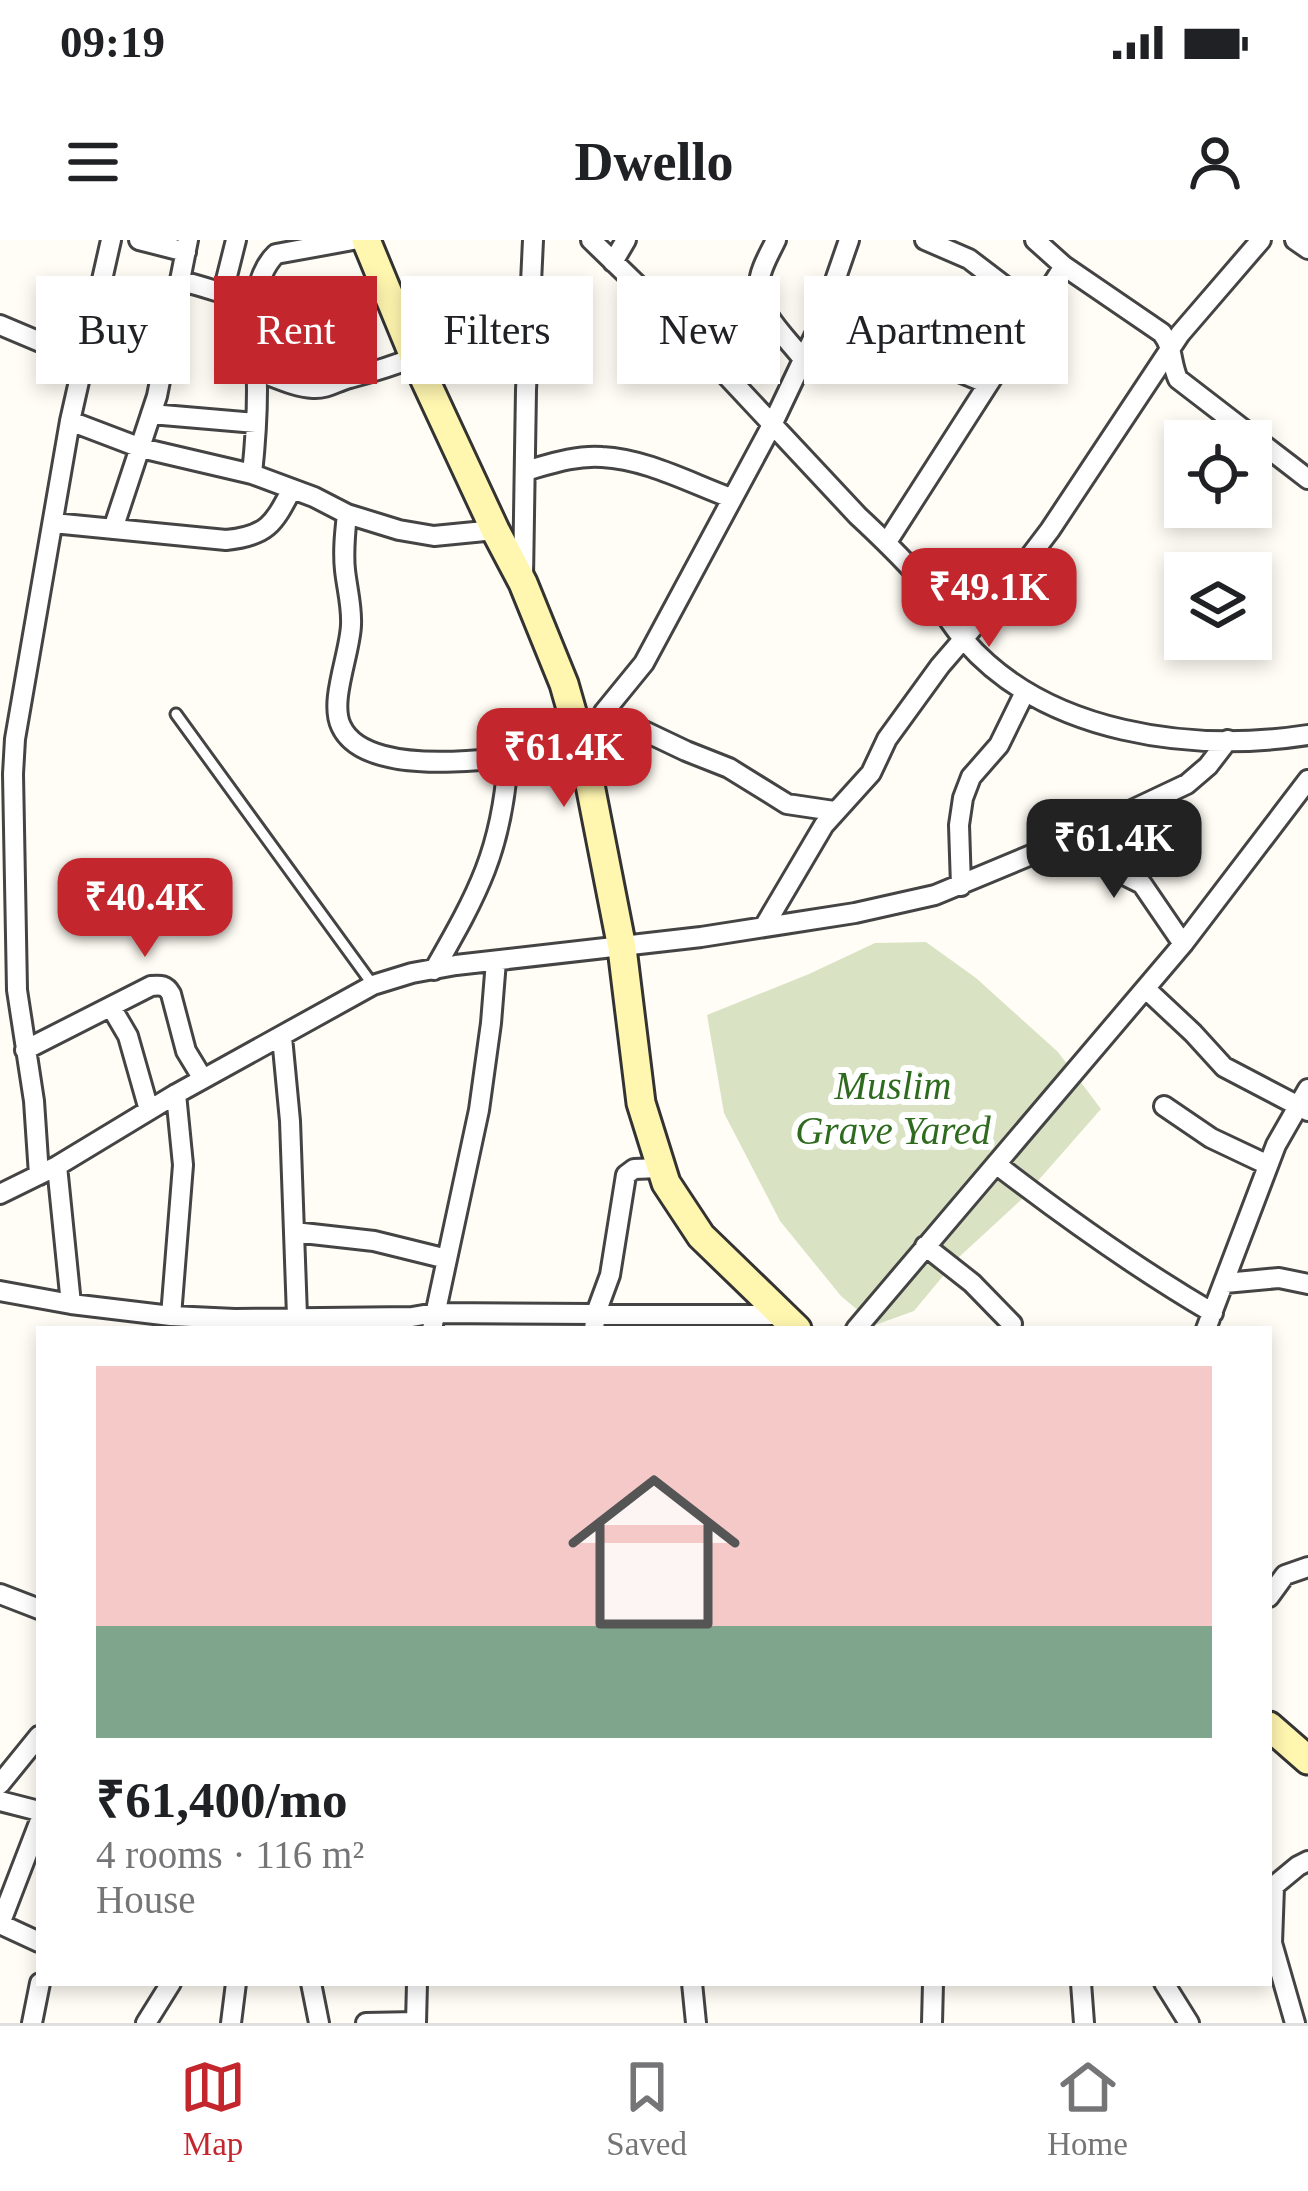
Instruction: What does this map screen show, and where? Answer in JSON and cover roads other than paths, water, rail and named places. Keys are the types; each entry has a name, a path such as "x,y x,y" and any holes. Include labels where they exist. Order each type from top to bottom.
{"main road":[{"path":"366,240 401,324"},
{"path":"427,384 523,583 564,684 583,749 622,948 640,1103 665,1184 701,1236 789,1322"},
{"path":"1272,1729 1308,1760"}],"street":[{"path":"103,276 111,240"},
{"path":"139,240 187,246 182,276"},
{"path":"227,276 236,240"},
{"path":"262,276 277,254 353,240"},
{"path":"523,583 533,240"},
{"path":"591,240 887,542 963,639 1024,692 1083,718 1161,736 1228,740 1308,735"},
{"path":"613,262 626,240"},
{"path":"347,514 344,548 351,627 337,709 348,737 370,750 404,760 508,759 583,749 604,712 644,663 803,359 761,299 758,284 776,240"},
{"path":"837,276 849,240"},
{"path":"926,240 968,259 991,276"},
{"path":"1035,240 1064,266 1162,333 1172,346 1178,379 1308,479"},
{"path":"765,926 834,812 872,773 887,739 940,666 1051,530 1172,346 1262,240"},
{"path":"1295,240 1308,249"},
{"path":"1058,276 1064,266"},
{"path":"377,290 386,288"},
{"path":"0,325 36,340"},
{"path":"71,1304 25,1050 8,989 7,802 78,384"},
{"path":"113,529 159,384"},
{"path":"252,474 257,384"},
{"path":"294,384 312,388 333,384"},
{"path":"887,542 988,384"},
{"path":"152,414 256,423"},
{"path":"70,422 141,448 252,474 347,514 400,530 434,536 495,530"},
{"path":"525,471 565,460 602,457 652,468 731,498"},
{"path":"53,523 226,540 247,538 275,520 292,489"},
{"path":"0,692 22,700"},
{"path":"961,886 963,798 971,777 999,745 1024,692"},
{"path":"604,712 730,768 787,804 834,812"},
{"path":"0,1194 373,985 434,970 622,948 895,905 961,886 1186,784 1228,740"},
{"path":"434,970 489,866 498,836 508,759"},
{"path":"858,1326 1184,944 1308,780"},
{"path":"1094,829 1117,871 1142,884 1184,944"},
{"path":"434,1321 479,1110 496,961"},
{"path":"25,1050 160,985 167,988 186,1051 203,1079"},
{"path":"996,1164 1209,1321 1268,1166 1304,1102 1224,1067 1146,989"},
{"path":"111,1007 128,1036 148,1110"},
{"path":"282,1037 297,1316"},
{"path":"171,1316 183,1165 176,1094"},
{"path":"1165,1106 1211,1138 1268,1166"},
{"path":"595,1321 610,1275 626,1175 634,1169 661,1168"},
{"path":"294,1232 374,1241 447,1259"},
{"path":"925,1246 972,1283 1012,1324"},
{"path":"1225,1283 1279,1278 1308,1284"},
{"path":"0,1292 235,1324 297,1316 375,1323 412,1317 434,1321 522,1315 595,1321 789,1322"},
{"path":"1272,1593 1286,1575 1308,1567"},
{"path":"0,1594 36,1608"},
{"path":"2,1776 36,1739"},
{"path":"0,1801 36,1810"},
{"path":"36,1831 0,1924 36,1941"},
{"path":"1295,2023 1272,1943 1272,1888 1308,1861"},
{"path":"32,2023 39,1986"},
{"path":"146,2023 169,1986"},
{"path":"231,2023 236,1986"},
{"path":"312,1986 319,2023"},
{"path":"366,2023 416,2022 423,1986"},
{"path":"692,1986 696,2023"},
{"path":"932,2023 933,1986"},
{"path":"1081,1986 1084,2023"},
{"path":"1166,1986 1189,2023"}],"lane":[{"path":"176,714 373,985"}],"park label":[{"name":"Muslim Grave Yared","path":"893,1108"}]}
